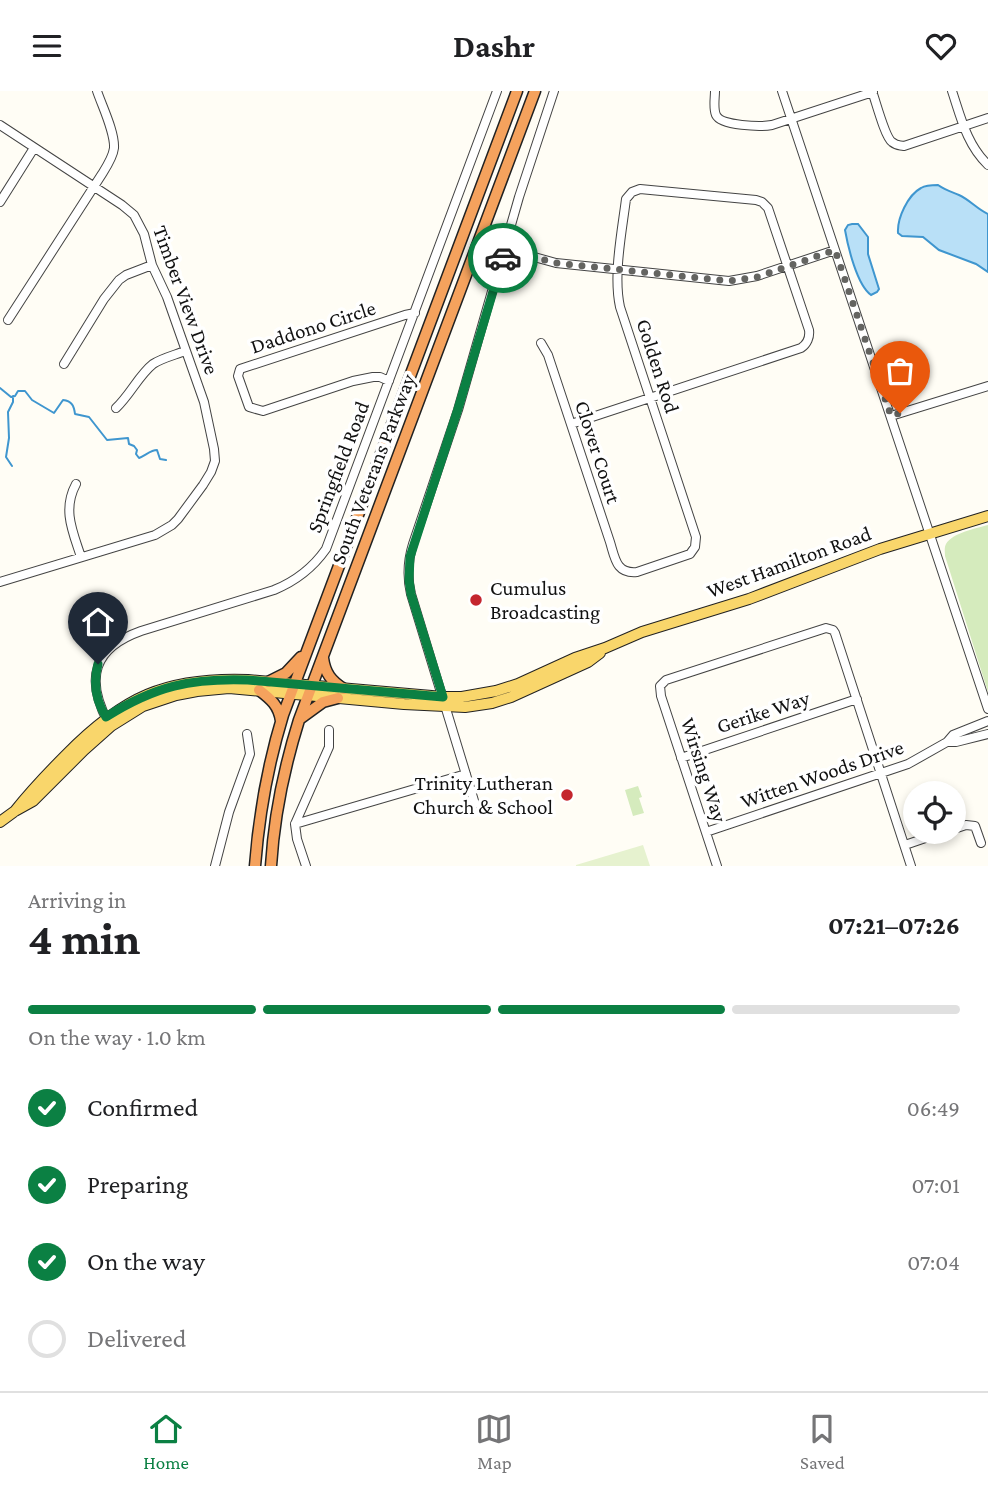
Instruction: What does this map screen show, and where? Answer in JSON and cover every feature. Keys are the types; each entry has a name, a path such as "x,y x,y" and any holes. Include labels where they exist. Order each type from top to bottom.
{"highway":[{"name":"South Veterans Parkway","path":"255,866 271,756 292,689 517,91"},
{"name":"South Veterans Parkway","path":"271,866 279,798 286,762 299,720 535,91"},
{"path":"268,682 286,673 307,649"},
{"path":"299,720 323,702 341,693 326,673 323,654"},
{"path":"259,690 278,707 281,722"}],"main road":[{"name":"West Hamilton Road","path":"292,689 444,702 496,691 642,632 749,599 850,560 988,516"},
{"path":"0,823 33,801 123,706 150,693 185,683 219,679 268,682 292,689"},
{"path":"108,722 143,706 187,692 229,688 292,689"}],"street":[{"path":"8,320 94,186 114,149 97,91"},
{"name":"Springfield Road","path":"108,722 98,702 96,673 103,656 120,640 290,583 316,563 326,549 497,91"},
{"path":"475,804 411,594 410,557 458,409 527,171 554,91"},
{"path":"715,91 718,118 726,122 765,126 872,91 888,137 895,144 904,146 988,118"},
{"path":"782,91 988,709"},
{"path":"952,91 972,146 988,165"},
{"name":"Timber View Drive","path":"0,125 122,205 138,221 204,402 213,439 215,461 211,472 172,525 155,535 81,557"},
{"path":"0,202 34,148"},
{"name":"Golden Rod","path":"624,571 637,572 687,555 695,547 696,537 620,307 617,287 626,199 630,193 640,188 756,200 769,211 788,266"},
{"path":"505,249 556,263 729,281 750,278 835,250"},
{"path":"64,365 104,299 119,280 152,265"},
{"path":"570,424 801,348 808,340 809,330 788,266"},
{"name":"Daddono Circle","path":"390,381 380,377 365,379 263,411 249,407 238,376 240,369 415,313"},
{"name":"Clover Court","path":"541,343 548,355 618,565 624,571"},
{"path":"116,408 150,366 185,351"},
{"path":"891,416 988,386"},
{"path":"0,582 81,557 69,512 69,501 76,484"},
{"name":"Wirsing Way","path":"717,866 660,686 666,680 829,628 835,633 856,699"},
{"path":"856,699 911,866"},
{"name":"Gerike Way","path":"681,758 856,699"},
{"name":"Witten Woods Drive","path":"706,832 908,764 947,742 953,735 988,721"},
{"path":"306,866 295,824 329,747 329,730"},
{"path":"215,866 229,812 250,754 247,734"},
{"name":"Witten Woods Drive","path":"947,742 988,734"},
{"path":"295,824 466,774"},
{"path":"966,825 975,826 981,843"}],"green space":[{"path":"988,525 988,692 945,550 946,544 954,537"},
{"path":"638,786 644,813 633,816 625,790"},
{"path":"643,845 650,866 576,866 576,865"}],"water":[{"path":"929,185 938,185 963,197 988,214 988,272 976,264 939,250 923,237 902,236 898,233 901,214 916,191"},
{"path":"852,224 858,224 868,237 868,254 879,289 871,295 857,275 851,255 845,230"}],"waterway":[{"path":"0,388 11,397 18,391 25,391 32,400 54,413 63,400 69,401 75,414 89,417 107,440 128,438 129,444 137,450 139,458 157,450 160,459 166,460"},
{"path":"12,466 6,457 9,438 8,412 13,396"}],"way so far":[{"path":"503,258 505,249 556,263 729,281 757,277 835,250 891,416 900,413"}],"place":[{"name":"Cumulus Broadcasting","path":"476,600"},
{"name":"Trinity Lutheran Church & School","path":"567,795"}],"route":[{"path":"98,664 96,690 98,702 106,717 123,706 164,688 219,679 443,697 411,594 410,557 503,258"}]}
